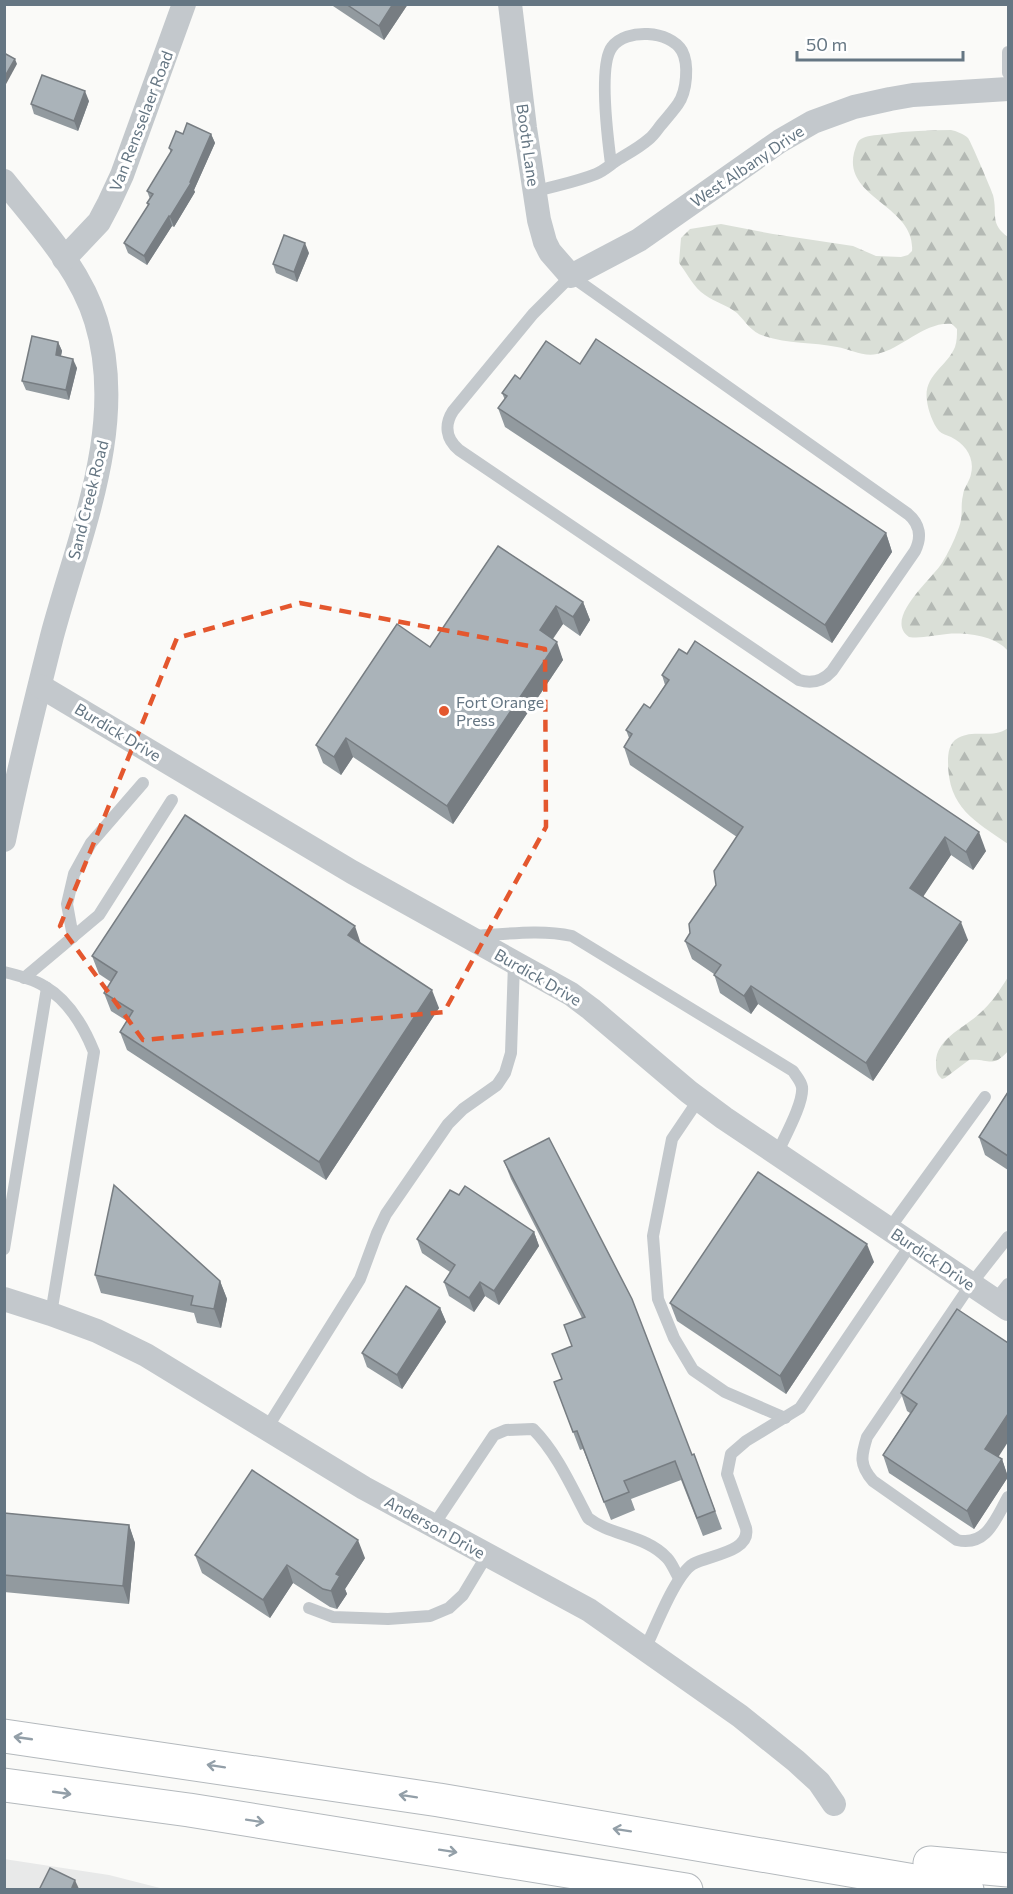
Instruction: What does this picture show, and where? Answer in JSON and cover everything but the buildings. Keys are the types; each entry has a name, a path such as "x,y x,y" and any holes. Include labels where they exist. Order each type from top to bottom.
{"highway":[{"path":"4,1736 230,1768 679,1840 967,1890"},
{"path":"4,1785 201,1812 686,1890"},
{"path":"679,1840 1008,1870"}],"street":[{"name":"Van Rensselaer Road","path":"64,259 99,222 109,203 122,175 184,4"},
{"name":"Booth Lane","path":"510,4 539,220 545,242 555,259 571,276"},
{"name":"West Albany Drive","path":"571,276 639,240 780,141 813,122 854,107 913,95 1008,89"},
{"name":"Sand Creek Road","path":"4,181 64,259 87,298 99,330 106,397 105,430 94,489 40,686 4,840"},
{"name":"Burdick Drive","path":"40,686 352,872 571,994 699,1099 777,1154 971,1284 1004,1298"},
{"name":"Anderson Drive","path":"4,1299 98,1331 146,1355 364,1488 590,1610 740,1716 819,1782 834,1804"}],"lane":[{"path":"534,192 598,173 650,138 680,102 684,90 685,63 682,51 666,38 654,35 634,35 621,39 609,52 606,69 606,128 611,164"},
{"path":"1008,52 1008,73"},
{"path":"571,276 915,520 920,533 915,550 832,671 825,677 812,682 795,677 459,450 452,443 447,429 448,420 453,411 533,314 571,276"},
{"path":"74,937 67,904 74,874 92,843 142,783"},
{"path":"24,978 99,915 172,800"},
{"path":"467,936 542,932 572,936 793,1071 802,1089 797,1109 777,1154"},
{"path":"267,1428 360,1279 380,1227 392,1205 448,1124 463,1109 497,1085 505,1073 511,1053 514,963"},
{"path":"4,972 47,988 75,1015 94,1052 51,1314"},
{"path":"4,1249 47,988"},
{"path":"889,1229 985,1097"},
{"path":"699,1099 672,1139 653,1236 658,1299 674,1338 693,1370 724,1392 785,1418"},
{"path":"1008,1237 971,1284 867,1437 861,1456 867,1474 873,1481 957,1540 968,1543 984,1535 1008,1497"},
{"path":"645,1649 679,1578 692,1565 735,1548 746,1540 746,1528 727,1474 731,1454 746,1441 800,1408 911,1244"},
{"path":"433,1526 494,1435 506,1430 533,1429 552,1453 588,1518 597,1525 653,1547 667,1558 679,1578"},
{"path":"309,1608 333,1617 388,1619 430,1616 448,1608 463,1595 486,1555"}],"highlighted area":[{"path":"300,603 545,649 546,827 444,1012 143,1040 60,926 177,638"}],"shaded area":[{"path":"4,1859 109,1875 164,1889 5,1889"}],"green space":[{"path":"951,130 964,135 970,141 993,195 996,223 1008,237 1008,651 996,642 980,636 942,634 909,637 903,629 902,620 905,610 942,563 955,538 961,520 962,499 971,474 972,462 965,447 939,431 931,417 927,401 927,392 932,378 955,347 957,329 952,324 932,327 895,347 872,355 828,345 773,339 756,332 737,313 701,292 679,263 681,238 690,229 721,224 853,246 876,256 908,255 912,251 910,236 903,223 859,181 853,168 856,146 865,137 910,131"},
{"path":"1008,728 1008,844 975,820 958,802 949,778 948,762 951,745 958,738 970,734 996,733"},
{"path":"1008,977 1008,1051 998,1060 990,1062 969,1060 942,1079 936,1067 937,1054 941,1047 946,1040 987,1006"}],"place":[{"name":"Fort Orange Press","path":"444,711"}]}
